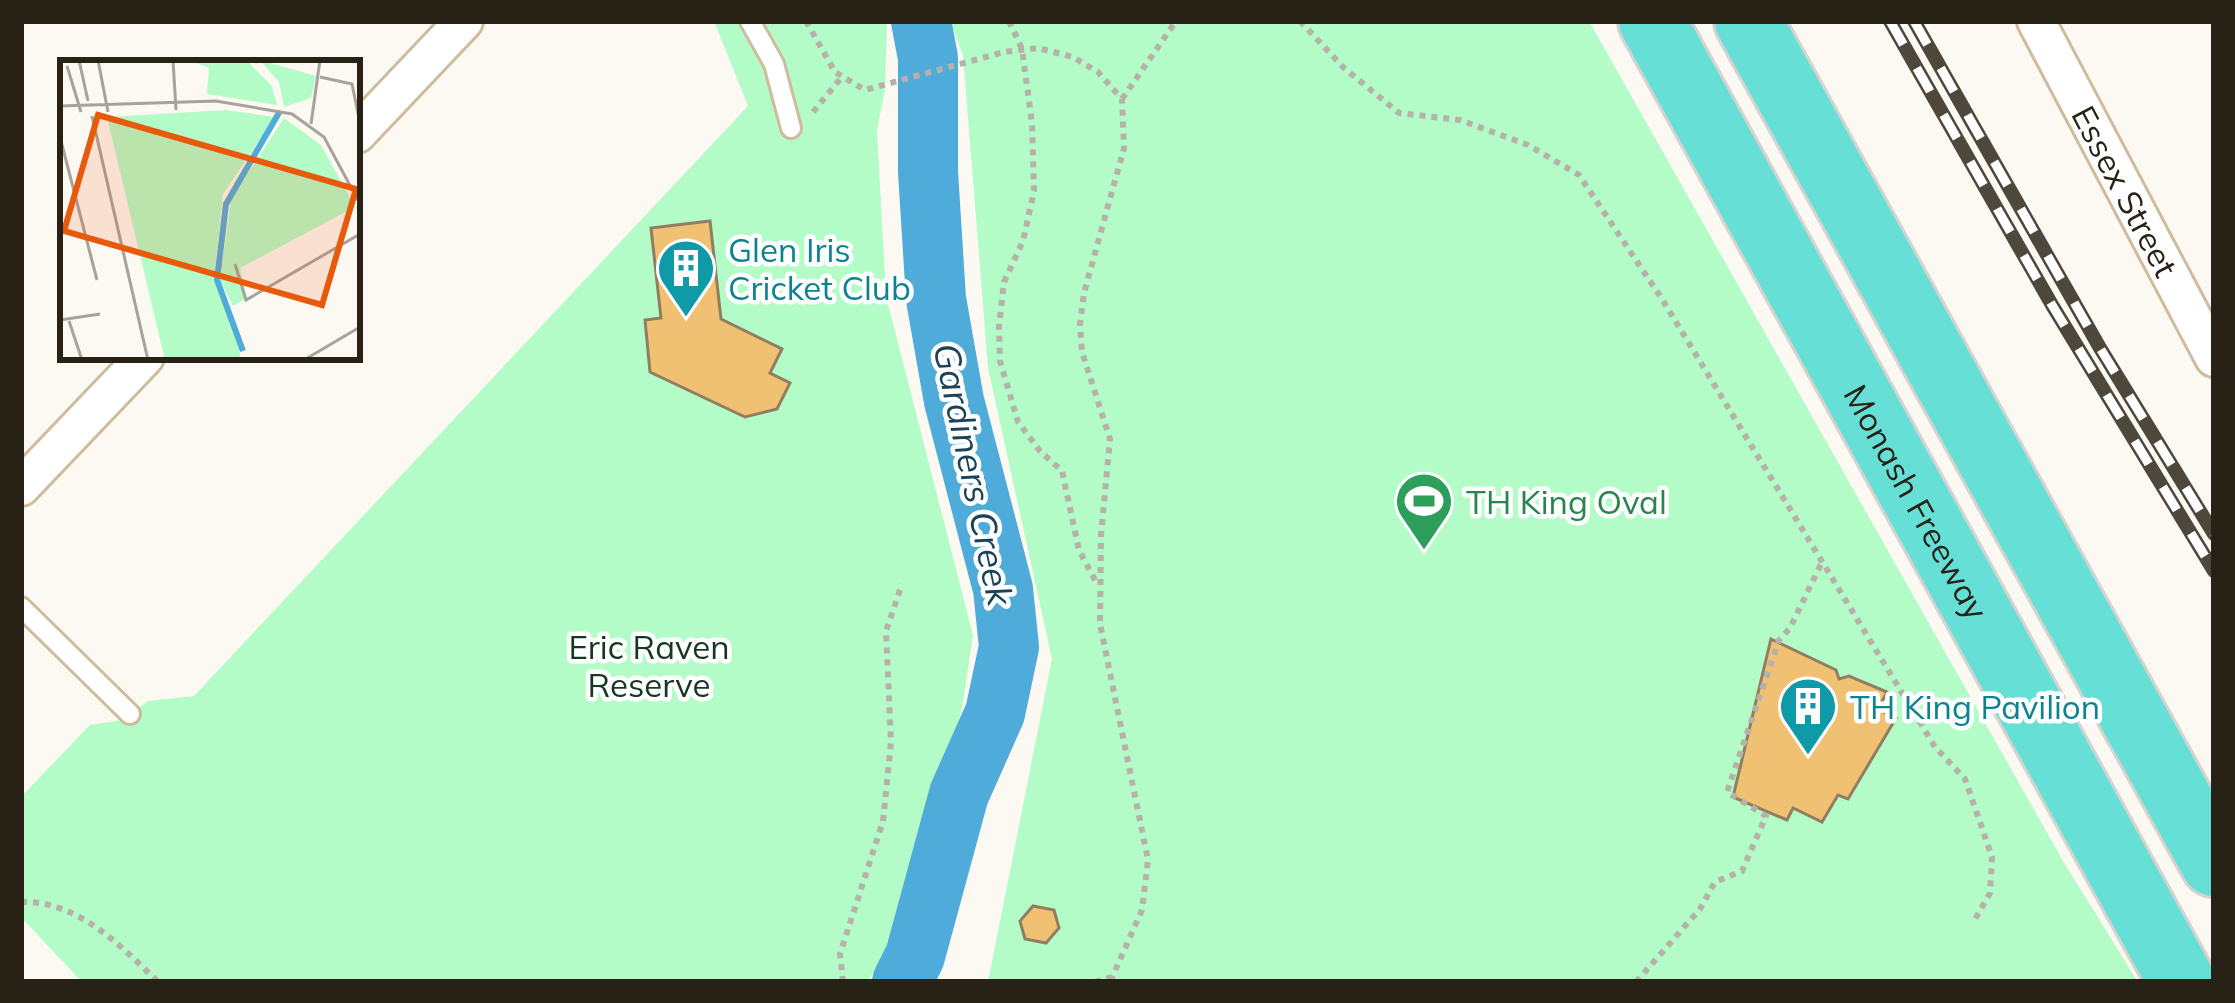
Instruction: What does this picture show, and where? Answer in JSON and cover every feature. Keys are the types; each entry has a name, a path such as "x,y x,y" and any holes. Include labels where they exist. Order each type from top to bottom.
{"highway":[{"name":"Monash Freeway","path":"1652,21 2182,982"},
{"path":"1748,21 2214,863"}],"street":[{"path":"360,131 464,21"},
{"name":"Essex Street","path":"2036,21 2214,358"},
{"path":"21,487 142,360"}],"lane":[{"path":"750,21 774,64 791,128"},
{"path":"21,608 130,714"}],"path":[{"path":"806,21 841,78 855,87 875,89 1004,52 1051,49 1098,72 1122,99"},
{"path":"1009,21 1022,49 1032,123 1034,191 1024,241 1004,282 1000,361 1018,422 1062,471 1079,550 1098,586"},
{"path":"1095,982 1111,980 1142,910 1148,860 1108,668 1098,586 1110,439 1082,352 1080,324 1084,293 1124,148 1122,99 1176,21"},
{"path":"1300,21 1344,68 1399,113 1460,119 1528,146 1579,175 1662,299 1934,746 1965,779 1992,857 1990,893 1974,920"},
{"path":"791,128 820,106 841,78"},
{"path":"1636,982 1700,909 1715,882 1742,871 1766,815 1727,792 1779,640 1790,628 1823,560"},
{"path":"843,982 840,953 883,821 891,742 886,631 902,584"},
{"path":"21,902 60,905 105,934 158,982"}],"green space":[{"name":"Eric Raven Reserve","path":"714,21 887,21 885,89 877,131 886,296 973,635 962,709 890,941 868,982 82,982 21,917 21,797 90,725 122,720 148,701 194,696 748,106"},
{"path":"950,21 1589,21 2063,861 2138,982 988,982 1052,659 988,368 963,55"}],"building":[{"name":"Glen Iris Cricket Club","path":"710,221 721,319 782,349 770,373 790,383 777,409 745,417 650,372 645,320 661,318 651,228"},
{"name":"TH King Pavilion","path":"1771,639 1836,670 1839,679 1849,676 1887,692 1878,709 1896,718 1848,799 1838,795 1822,822 1793,808 1787,820 1733,797"},
{"path":"1033,906 1054,910 1059,928 1046,943 1025,939 1020,921"}],"waterway":[{"name":"Gardiners Creek","path":"902,982 915,956 959,794 995,713 1009,647 1003,589 954,401 936,299 928,172 928,58 921,21"},
{"path":"923,28 944,21"}],"railway":[{"path":"1890,21 2052,305 2214,571"},
{"path":"1914,21 2100,348 2214,534"}],"place":[{"name":"Glen Iris Cricket Club","path":"686,319"},
{"name":"TH King Oval","path":"1424,552"},
{"name":"TH King Pavilion","path":"1808,757"}]}
